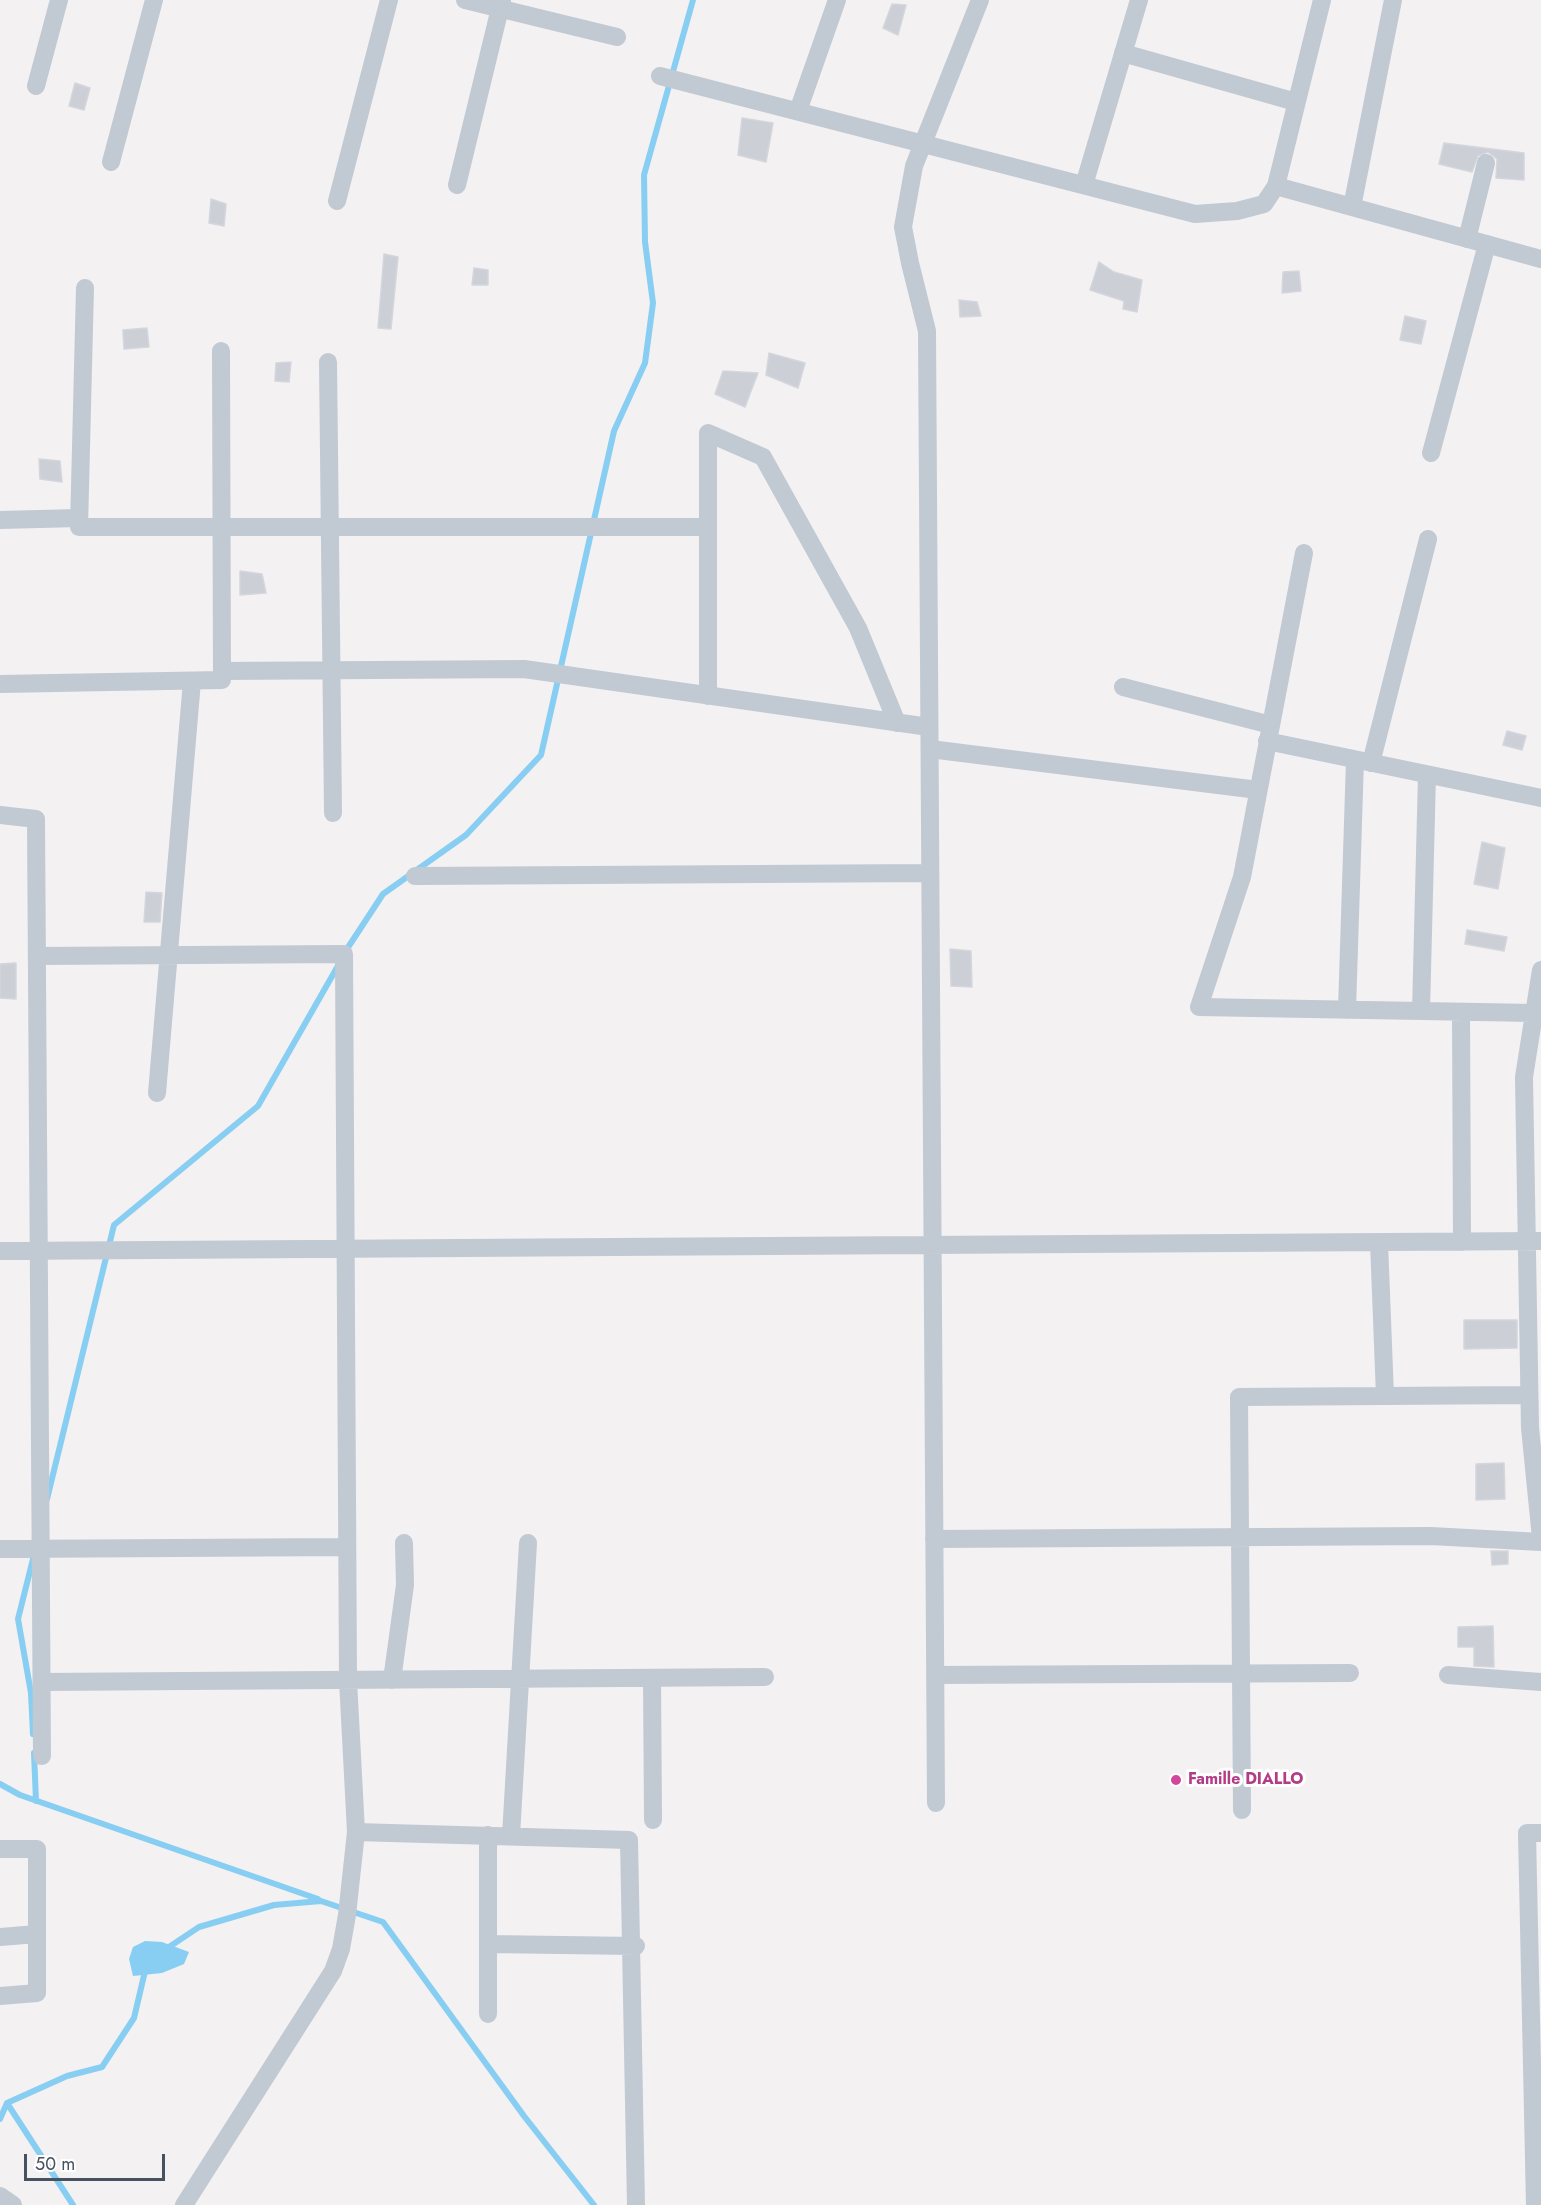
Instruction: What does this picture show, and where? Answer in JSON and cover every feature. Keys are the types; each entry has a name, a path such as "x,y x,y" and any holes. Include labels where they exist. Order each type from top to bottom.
{"street":[{"path":"36,86 59,0"},
{"path":"111,162 154,0"},
{"path":"337,201 389,0"},
{"path":"465,0 501,4 617,37"},
{"path":"798,111 837,0"},
{"path":"936,1803 927,331 903,227 914,166 980,0"},
{"path":"1084,185 1139,0"},
{"path":"660,76 1195,214 1237,211 1264,204 1275,186 1322,0"},
{"path":"1352,207 1393,0"},
{"path":"457,185 501,4"},
{"path":"1124,53 1296,102"},
{"path":"1467,239 1486,163"},
{"path":"1275,186 1541,259"},
{"path":"1431,453 1487,244"},
{"path":"85,288 79,526 708,528"},
{"path":"0,684 222,680 221,351"},
{"path":"328,362 333,813"},
{"path":"708,696 708,433 763,457 858,628 897,723"},
{"path":"0,520 79,518"},
{"path":"1347,1010 1363,761 1428,539"},
{"path":"1304,553 1242,877 1199,1007 1534,1013"},
{"path":"222,671 524,669 929,728"},
{"path":"157,1093 192,681"},
{"path":"1123,687 1269,734 1363,761 1541,798"},
{"path":"930,749 1258,790"},
{"path":"1421,1011 1427,775"},
{"path":"0,815 36,819 42,1756"},
{"path":"415,876 930,873"},
{"path":"37,956 344,954 348,1680 356,1832 347,1915 341,1949 333,1971 184,2205"},
{"path":"934,1539 1431,1536 1540,1531 1530,1428 1534,1241 1524,1077 1541,974"},
{"path":"1461,1012 1462,1242"},
{"path":"0,1251 1534,1241"},
{"path":"1379,1242 1385,1396"},
{"path":"1242,1810 1239,1397 1529,1395"},
{"path":"392,1680 405,1585 404,1543"},
{"path":"511,1836 528,1543"},
{"path":"0,1549 347,1547"},
{"path":"935,1675 1350,1673"},
{"path":"1448,1675 1541,1682"},
{"path":"42,1682 765,1677"},
{"path":"652,1678 652,1820"},
{"path":"356,1832 629,1840 634,1946 636,2205"},
{"path":"1534,2205 1527,1833 1541,1833"},
{"path":"488,1835 488,2014"},
{"path":"0,1848 37,1849 37,1993 0,1996"},
{"path":"0,1937 37,1934"},
{"path":"488,1944 634,1946"},
{"path":"0,2196 13,2205"}],"water":[{"path":"145,1941 162,1942 189,1952 184,1964 162,1973 133,1976 129,1959 133,1947"}],"building":[{"path":"892,4 906,5 898,35 883,28"},
{"path":"75,83 90,88 84,110 69,106"},
{"path":"742,118 773,123 766,162 738,155"},
{"path":"1444,143 1524,153 1524,180 1496,178 1497,159 1488,152 1478,156 1472,172 1439,164"},
{"path":"211,199 226,204 224,226 209,223"},
{"path":"384,254 398,257 391,329 378,328"},
{"path":"1099,262 1114,272 1142,280 1137,312 1123,309 1124,301 1090,290"},
{"path":"474,268 488,270 488,285 472,285"},
{"path":"1299,271 1301,291 1282,293 1283,272"},
{"path":"959,300 977,302 981,316 960,317"},
{"path":"1405,316 1426,321 1421,344 1400,340"},
{"path":"147,328 149,347 124,349 123,330"},
{"path":"769,353 805,363 798,388 766,375"},
{"path":"291,362 289,382 275,381 276,363"},
{"path":"723,371 758,373 745,407 715,394"},
{"path":"39,459 60,461 62,482 40,479"},
{"path":"240,571 262,574 266,593 240,595"},
{"path":"1507,731 1526,736 1522,750 1503,745"},
{"path":"1482,842 1505,848 1498,889 1474,884"},
{"path":"146,892 162,893 160,922 144,922"},
{"path":"1467,930 1507,937 1504,951 1465,944"},
{"path":"950,949 971,951 972,987 951,986"},
{"path":"16,963 16,999 0,998 0,964"},
{"path":"1464,1320 1517,1320 1517,1348 1464,1349"},
{"path":"1504,1463 1505,1499 1476,1500 1476,1464"},
{"path":"1491,1551 1508,1551 1508,1564 1492,1565"},
{"path":"1493,1626 1494,1667 1474,1666 1474,1647 1458,1647 1458,1627"}],"waterway":[{"path":"345,952 383,894 466,835 541,755 614,431 645,363 653,303 645,242 644,175 693,0"},
{"path":"47,1499 114,1225 258,1106 339,964"},
{"path":"33,1734 31,1693 18,1619 34,1555"},
{"path":"34,1753 36,1801"},
{"path":"0,1784 20,1795 318,1899"},
{"path":"166,1949 199,1927 274,1905 321,1901 383,1922 524,2116 594,2205"},
{"path":"0,2119 7,2103 67,2076 102,2067 134,2018 146,1967"},
{"path":"7,2103 73,2205"}],"place":[{"name":"Famille DIALLO","path":"1176,1780"}]}
